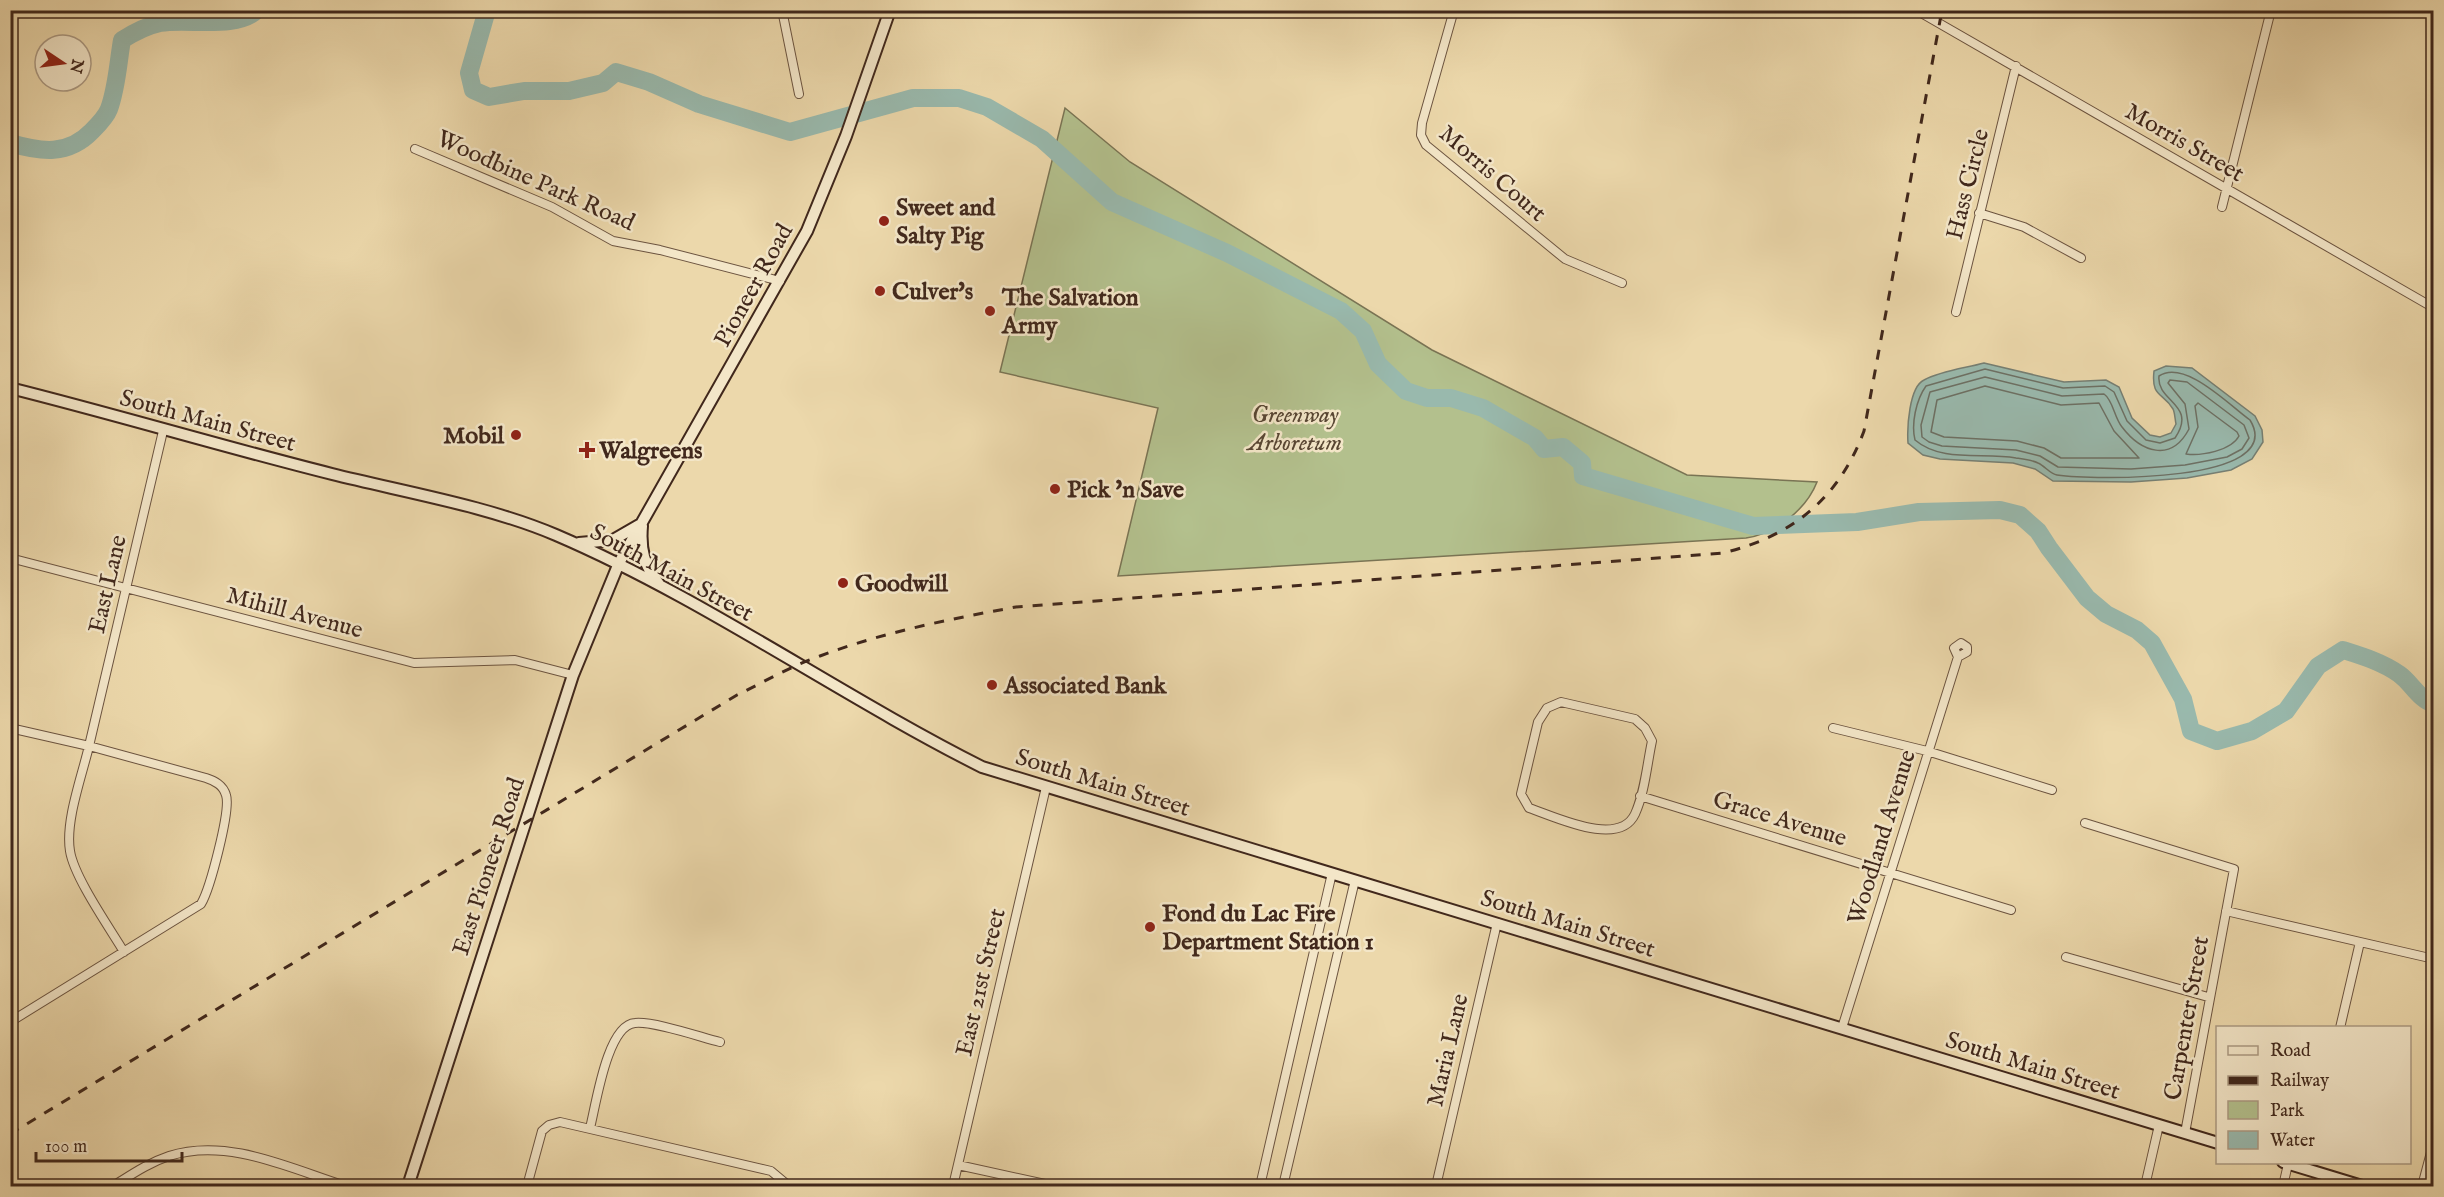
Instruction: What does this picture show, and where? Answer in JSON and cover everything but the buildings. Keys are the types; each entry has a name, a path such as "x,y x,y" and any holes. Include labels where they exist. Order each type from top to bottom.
{"main road":[{"name":"Pioneer Road","path":"619,563 780,281 813,218 846,136 890,10"},
{"name":"South Main Street","path":"10,388 163,431 496,514 574,543 619,563 945,749 982,767 2216,1143"},
{"path":"574,543 613,540 642,523"},
{"path":"642,523 642,548 646,565 664,589"},
{"name":"East Pioneer Road","path":"408,1186 573,675 619,563"},
{"path":"2293,1164 2309,1166 2361,1186"}],"street":[{"path":"782,10 800,94"},
{"name":"Morris Court","path":"1454,10 1422,123 1421,135 1426,145 1565,259 1622,283"},
{"name":"Morris Street","path":"1916,10 2433,308"},
{"path":"2222,207 2271,10"},
{"name":"Hass Circle","path":"1956,312 2016,66"},
{"name":"Woodbine Park Road","path":"415,149 559,210 613,241 660,250 780,281"},
{"path":"1979,213 2024,226 2081,258"},
{"name":"East Lane","path":"124,952 80,879 70,851 70,829 163,431"},
{"name":"Mihill Avenue","path":"10,558 414,663 515,660 573,675"},
{"name":"Woodland Avenue","path":"1842,1029 1958,657"},
{"path":"1561,702 1635,719 1645,728 1652,741 1640,796 1634,815 1622,830 1606,832 1529,808 1521,794 1538,722 1547,708 1561,702"},
{"path":"10,728 88,746 212,780 222,787 227,797 227,810 211,880 201,904 10,1022"},
{"path":"1833,728 1928,751 2052,790"},
{"name":"East 21st Street","path":"953,1186 1046,787"},
{"name":"Grace Avenue","path":"1640,796 2011,909"},
{"name":"Carpenter Street","path":"2085,823 2234,869 2208,998 2185,1133"},
{"path":"1260,1186 1332,873"},
{"path":"1283,1186 1354,880"},
{"path":"2226,910 2433,959"},
{"name":"Maria Lane","path":"1436,1186 1497,923"},
{"path":"2340,1026 2360,942"},
{"path":"2066,957 2208,998"},
{"path":"590,1128 610,1052 625,1026 640,1023 720,1041"},
{"path":"527,1186 541,1134 546,1126 560,1122 771,1170 789,1186"},
{"path":"2145,1186 2159,1125"},
{"path":"2422,1186 2433,1141"},
{"path":"113,1186 158,1160 178,1153 208,1150 243,1154 346,1186"},
{"path":"2283,1186 2285,1164"},
{"path":"958,1165 1054,1186"}],"green space":[{"name":"Greenway Arboretum","path":"1065,108 1130,162 1432,350 1687,475 1817,482 1812,492 1797,511 1778,526 1768,532 1746,538 1118,576 1158,408 1000,372"}],"water":[{"path":"1984,363 2064,382 2106,380 2119,387 2132,418 2150,435 2160,437 2171,433 2176,424 2173,409 2154,386 2154,371 2166,366 2192,368 2255,416 2262,430 2263,442 2252,459 2231,470 2187,478 2131,482 2053,481 2035,469 2013,463 1940,459 1923,455 1908,443 1910,408 1919,384 1938,374"}],"waterway":[{"path":"10,143 54,150 73,145 83,139 104,118 109,109 116,84 122,40 135,32 160,23 237,20 257,10"},
{"path":"487,10 469,73 473,90 489,97 524,91 569,91 603,83 616,72 649,82 699,104 790,132 913,98 959,98 987,107 1042,139 1112,202 1227,253 1341,311 1363,331 1378,364 1406,391 1427,398 1451,398 1483,408 1535,438 1544,449 1563,447 1582,463 1583,476 1753,526 1857,522 1919,512 2000,510 2020,515 2038,531 2087,598 2106,614 2137,630 2152,643 2183,699 2191,731 2217,741 2252,731 2286,711 2318,666 2343,650 2392,670 2403,677 2419,695 2434,704"}],"railway":[{"path":"10,1134 737,695 799,664 844,647 917,627 1016,607 1723,553 1748,546 1792,525 1827,495 1854,455 1864,431 1942,10"}],"place":[{"name":"Sweet and Salty Pig","path":"884,221"},
{"name":"Culver's","path":"880,291"},
{"name":"The Salvation Army","path":"990,311"},
{"name":"Mobil","path":"516,435"},
{"name":"Walgreens","path":"587,450"},
{"name":"Pick 'n Save","path":"1055,489"},
{"name":"Goodwill","path":"843,583"},
{"name":"Associated Bank","path":"992,685"},
{"name":"Fond du Lac Fire Department Station 1","path":"1150,927"}]}
